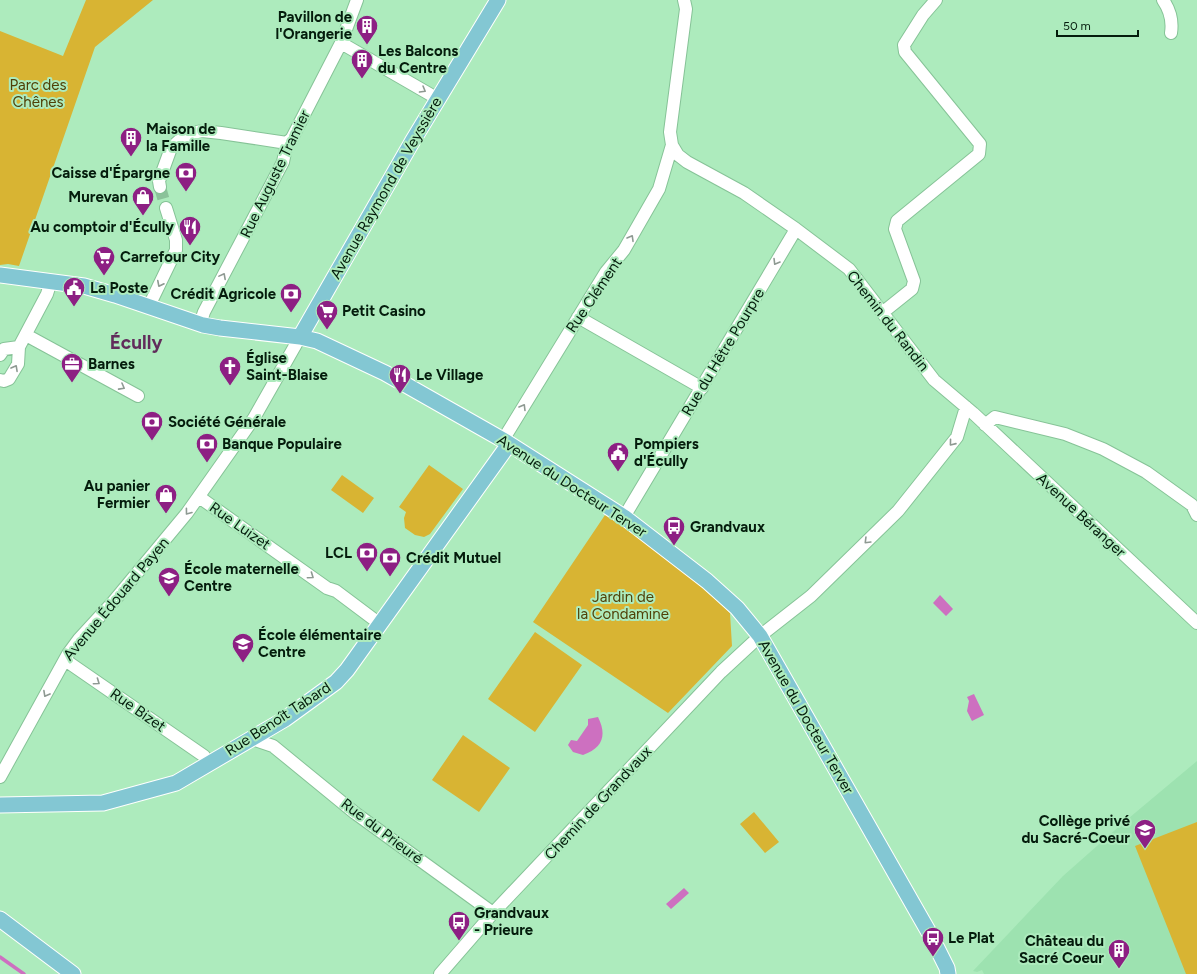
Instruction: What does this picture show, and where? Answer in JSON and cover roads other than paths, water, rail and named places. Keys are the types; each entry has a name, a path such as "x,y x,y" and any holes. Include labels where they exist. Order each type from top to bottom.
{"main road":[{"name":"Avenue Raymond de Veyssière","path":"300,337 438,99 498,0"},
{"name":"Avenue du Docteur Terver","path":"0,275 84,286 149,306 200,324 220,328 300,337 317,341 385,373 506,442 624,517 707,581 737,608 760,636 931,936 949,972"},
{"name":"Rue Benoît Tabard","path":"0,805 103,803 176,783 285,719 336,682 347,670 499,457 506,442"},
{"path":"0,919 73,974"}],"street":[{"name":"Rue Auguste Tramier","path":"200,324 204,312 283,162 286,143 292,138 341,43 357,0"},
{"path":"672,145 670,132 686,9 684,0"},
{"path":"882,313 912,289 914,281 895,229 897,221 979,154 980,144 905,52 904,45 923,15 936,0"},
{"path":"1163,0 1169,9 1172,26 1171,33"},
{"path":"341,43 438,99"},
{"path":"160,187 159,180 171,148 181,139 196,132 202,131 221,133 286,143"},
{"name":"Chemin du Randin","path":"672,145 678,155 687,162 744,193 796,229 849,269 934,380 966,407"},
{"name":"Rue Clément","path":"506,442 578,317 606,272 624,250 659,189 672,145"},
{"path":"149,306 176,250 176,240 166,208"},
{"name":"Rue du Hêtre Pourpre","path":"624,517 796,229"},
{"path":"0,380 4,381 9,379 18,364 19,347 48,292 51,281"},
{"path":"578,317 702,388"},
{"path":"26,335 138,396"},
{"name":"Avenue Édouard Payen","path":"0,777 65,660 79,639 188,514 218,468 254,418 300,337"},
{"path":"0,355 4,349 19,347"},
{"path":"760,636 811,596 898,511 957,437 966,407"},
{"name":"Avenue Béranger","path":"966,407 1197,623"},
{"path":"985,425 995,417 1065,434 1103,449 1152,476 1192,505 1197,515"},
{"name":"Rue Luizet","path":"199,497 326,586 336,591 380,624"},
{"name":"Chemin de Grandvaux","path":"440,974 493,913 721,672 760,636"},
{"name":"Rue Bizet","path":"65,660 206,758 209,764"},
{"path":"266,730 273,746"},
{"path":"252,739 273,746"},
{"name":"Rue du Prieuré","path":"273,746 356,813 493,913"}],"waterway":[{"path":"0,957 24,974"}],"tunnel":[{"path":"160,187 166,208"}],"place":[{"name":"Pavillon de l'Orangerie","path":"367,46"},
{"name":"Les Balcons du Centre","path":"362,80"},
{"name":"Maison de la Famille","path":"131,158"},
{"name":"Caisse d'Épargne","path":"186,192"},
{"name":"Murevan","path":"143,216"},
{"name":"Au comptoir d'Écully","path":"190,246"},
{"name":"Carrefour City","path":"104,276"},
{"name":"La Poste","path":"74,308"},
{"name":"Crédit Agricole","path":"291,314"},
{"name":"Petit Casino","path":"327,330"},
{"name":"Barnes","path":"72,384"},
{"name":"Église Saint-Blaise","path":"230,386"},
{"name":"Le Village","path":"400,394"},
{"name":"Société Générale","path":"152,442"},
{"name":"Banque Populaire","path":"207,464"},
{"name":"Pompiers d'Écully","path":"618,472"},
{"name":"Au panier Fermier","path":"166,514"},
{"name":"Grandvaux","path":"674,546"},
{"name":"LCL","path":"367,572"},
{"name":"Crédit Mutuel","path":"390,578"},
{"name":"École maternelle Centre","path":"169,598"},
{"name":"École élémentaire Centre","path":"243,664"},
{"name":"Collège privé du Sacré-Coeur","path":"1145,850"},
{"name":"Grandvaux - Prieure","path":"459,942"},
{"name":"Le Plat","path":"933,958"},
{"name":"Château du Sacré Coeur","path":"1119,970"}],"district":[{"name":"Écully","path":"136,342"}],"park label":[{"name":"Parc des Chênes","path":"38,94"},
{"name":"Jardin de la Condamine","path":"623,606"}]}
